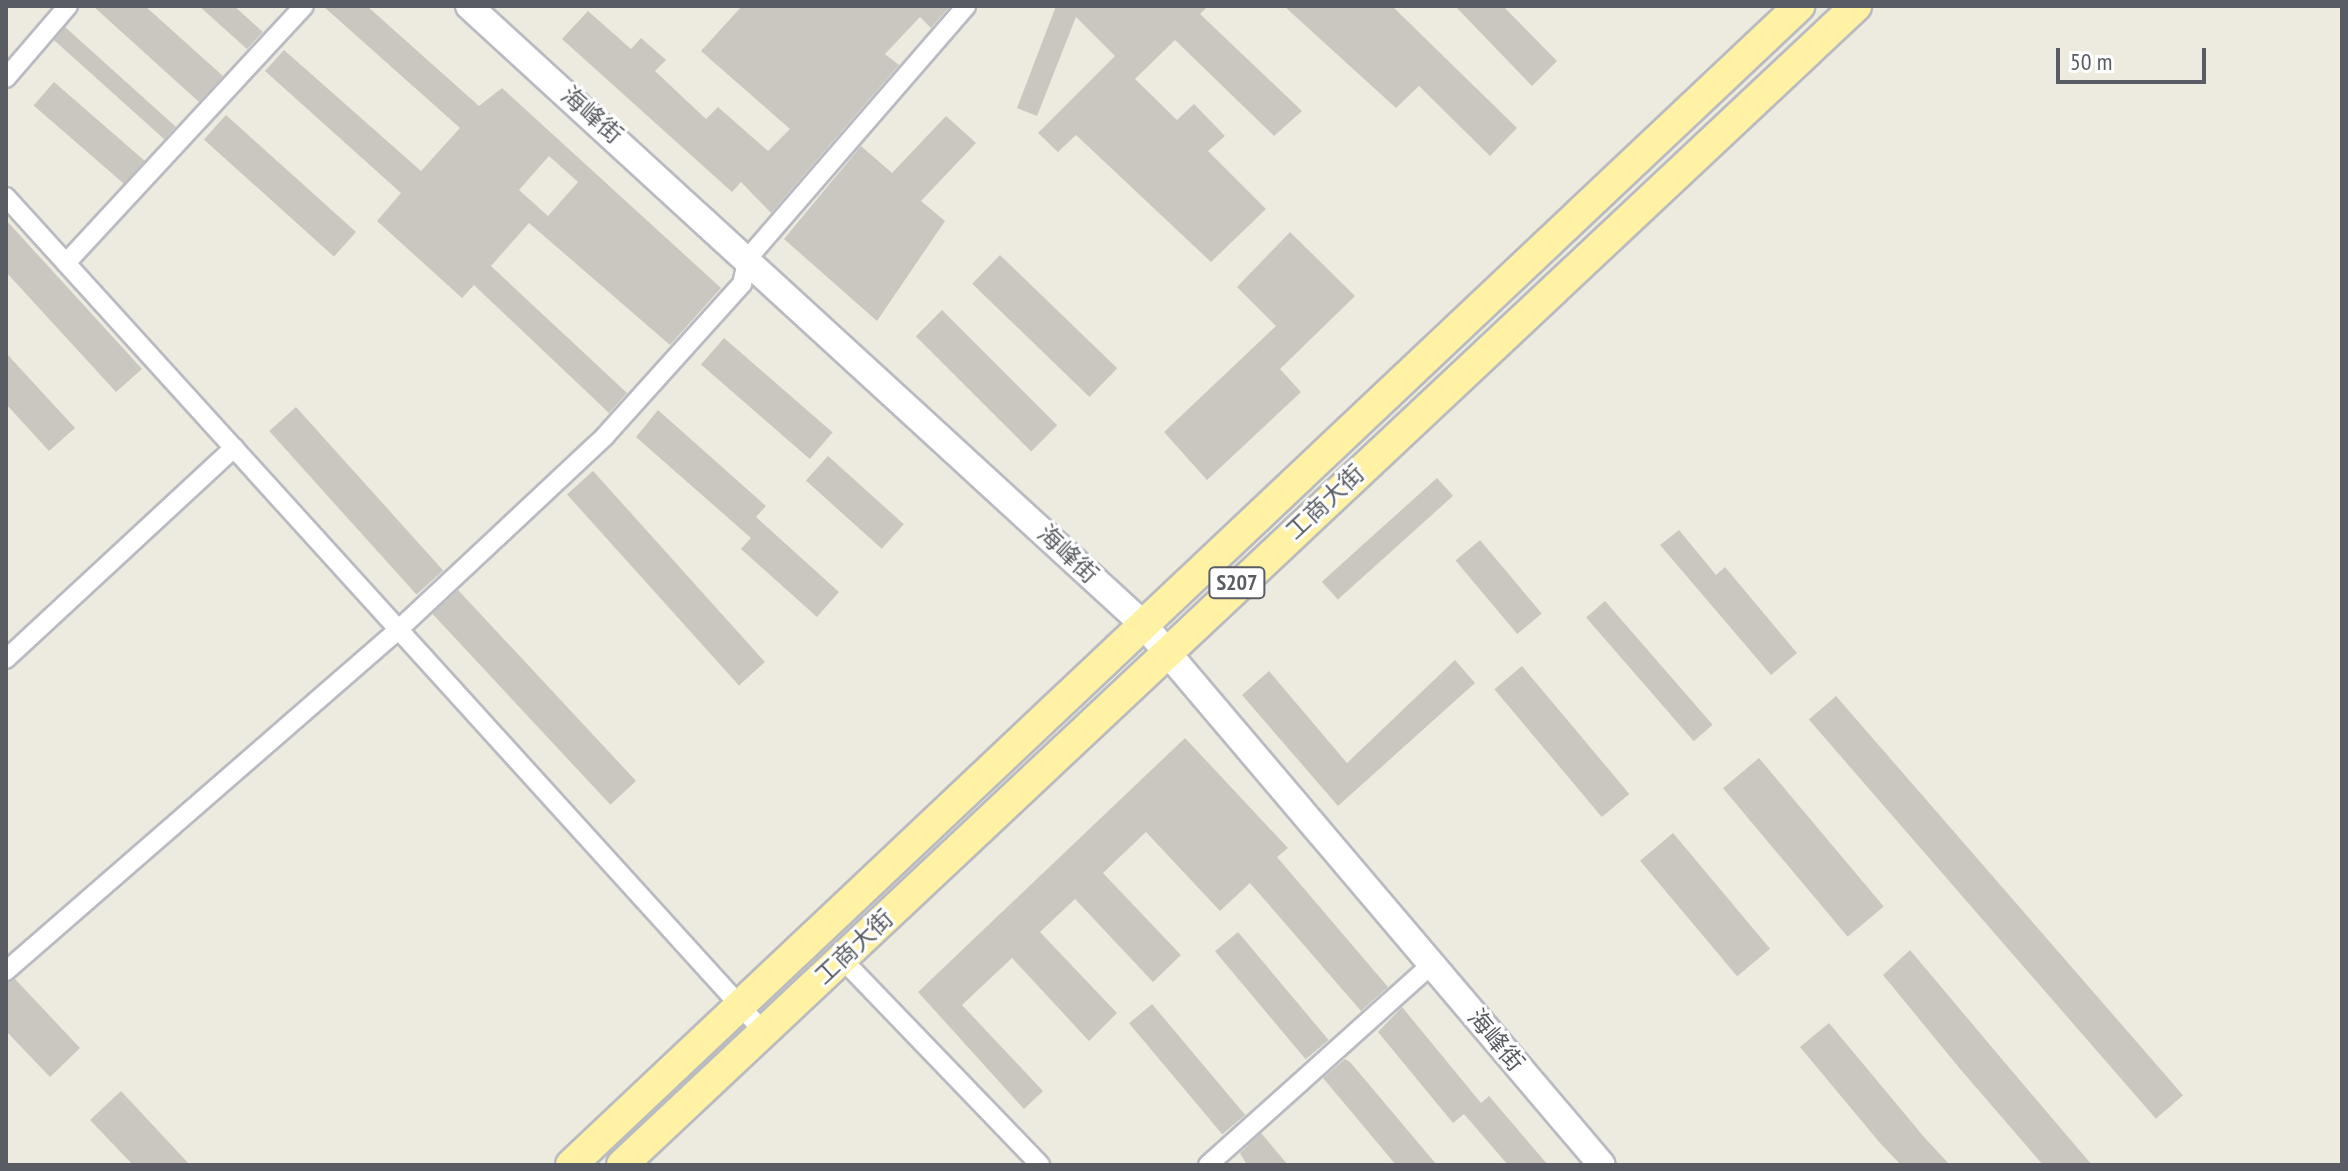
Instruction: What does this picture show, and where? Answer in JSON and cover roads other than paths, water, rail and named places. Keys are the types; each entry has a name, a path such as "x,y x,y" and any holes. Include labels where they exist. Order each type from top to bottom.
{"main road":[{"name":"工商大街","path":"571,1165 1799,6"},
{"name":"工商大街","path":"622,1165 1166,650 1856,6"}],"street":[{"path":"6,78 68,6"},
{"path":"66,263 304,6"},
{"name":"海峰街","path":"469,6 748,258 1143,624 1602,1165"},
{"path":"6,971 398,630 605,436 742,284 748,258 966,6"},
{"path":"6,197 764,1032"},
{"path":"6,659 234,448"},
{"path":"842,959 1040,1165"},
{"path":"1208,1165 1432,964"}]}
